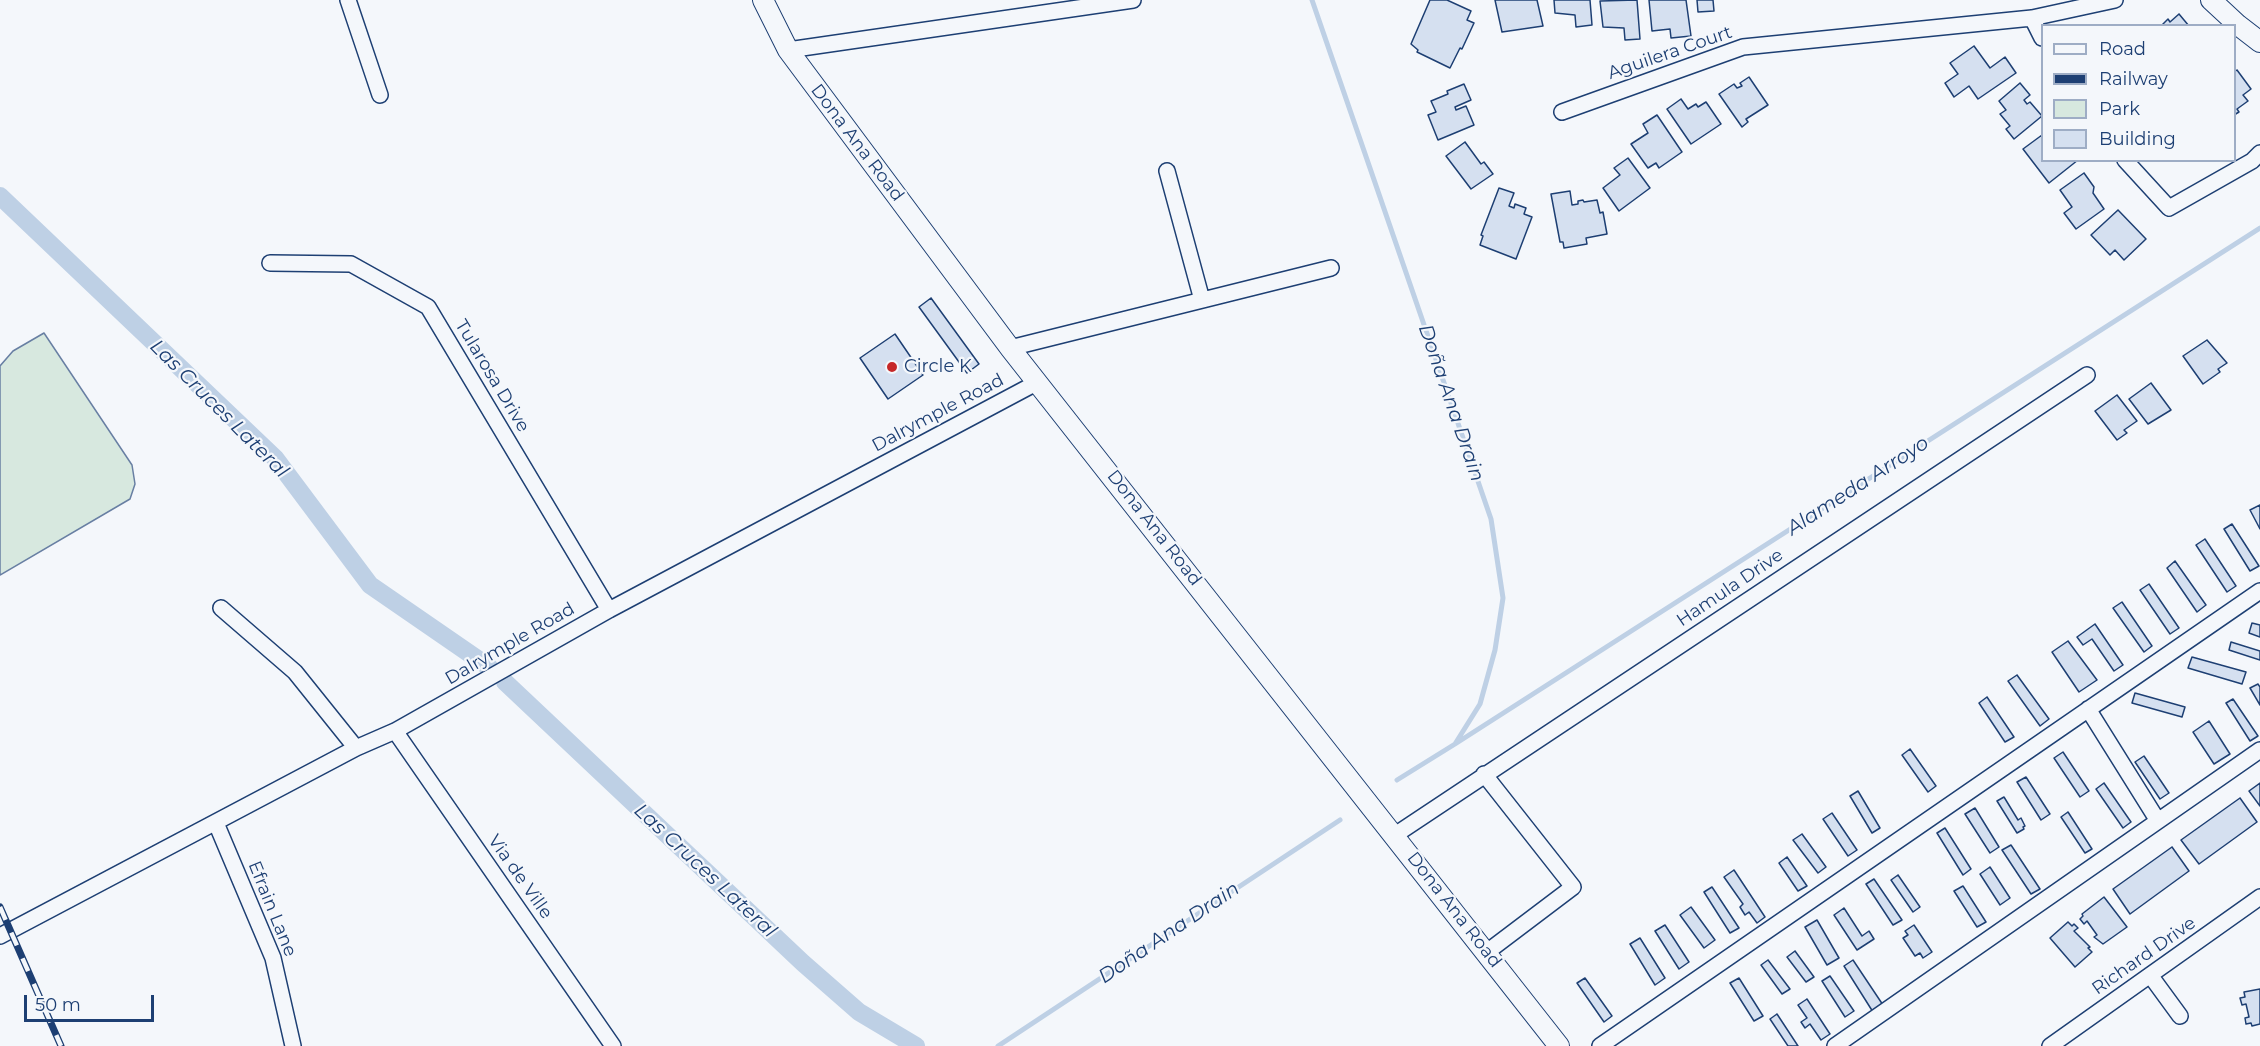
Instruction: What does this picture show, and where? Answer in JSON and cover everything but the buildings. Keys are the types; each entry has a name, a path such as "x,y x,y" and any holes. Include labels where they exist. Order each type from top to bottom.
{"street":[{"path":"348,0 380,95"},
{"name":"Dona Ana Road","path":"763,0 789,50 1010,348 1559,1046"},
{"name":"Aguilera Court","path":"1562,112 1743,47 2032,18 2115,0"},
{"path":"2211,0 2260,42"},
{"path":"789,50 1124,1"},
{"path":"2032,18 2041,34"},
{"path":"2127,162 2169,208 2252,161 2260,153"},
{"path":"1167,171 1202,300"},
{"name":"Tularosa Drive","path":"270,263 351,264 428,307 609,610"},
{"path":"1010,348 1331,268"},
{"name":"Hamula Drive","path":"1395,835 2087,375"},
{"name":"Dalrymple Road","path":"0,936 356,748 395,731 609,610 1038,382"},
{"path":"1600,1046 2260,591"},
{"path":"221,608 295,672 356,748"},
{"path":"2088,709 2158,821"},
{"name":"Via de Ville","path":"395,731 613,1046"},
{"path":"1835,1046 2260,750"},
{"path":"1485,774 1573,887 1487,952"},
{"name":"Efrain Lane","path":"216,823 273,958 293,1046"},
{"name":"Richard Drive","path":"2050,1046 2260,897"},
{"path":"2150,975 2180,1016"}],"green space":[{"path":"44,333 132,465 135,484 130,499 0,575 0,366 13,351"}],"waterway":[{"name":"Doña Ana Drain","path":"1312,0 1491,519 1503,598 1495,650 1480,704 1455,744 1397,780"},
{"name":"Las Cruces Lateral","path":"0,196 275,458 370,585 489,667"},
{"name":"Alameda Arroyo","path":"1455,744 2260,228"},
{"name":"Las Cruces Lateral","path":"505,682 803,963 859,1012 916,1046"},
{"name":"Doña Ana Drain","path":"998,1046 1340,820"}],"railway":[{"path":"0,907 61,1046"}],"place":[{"name":"Circle K","path":"892,367"}]}
